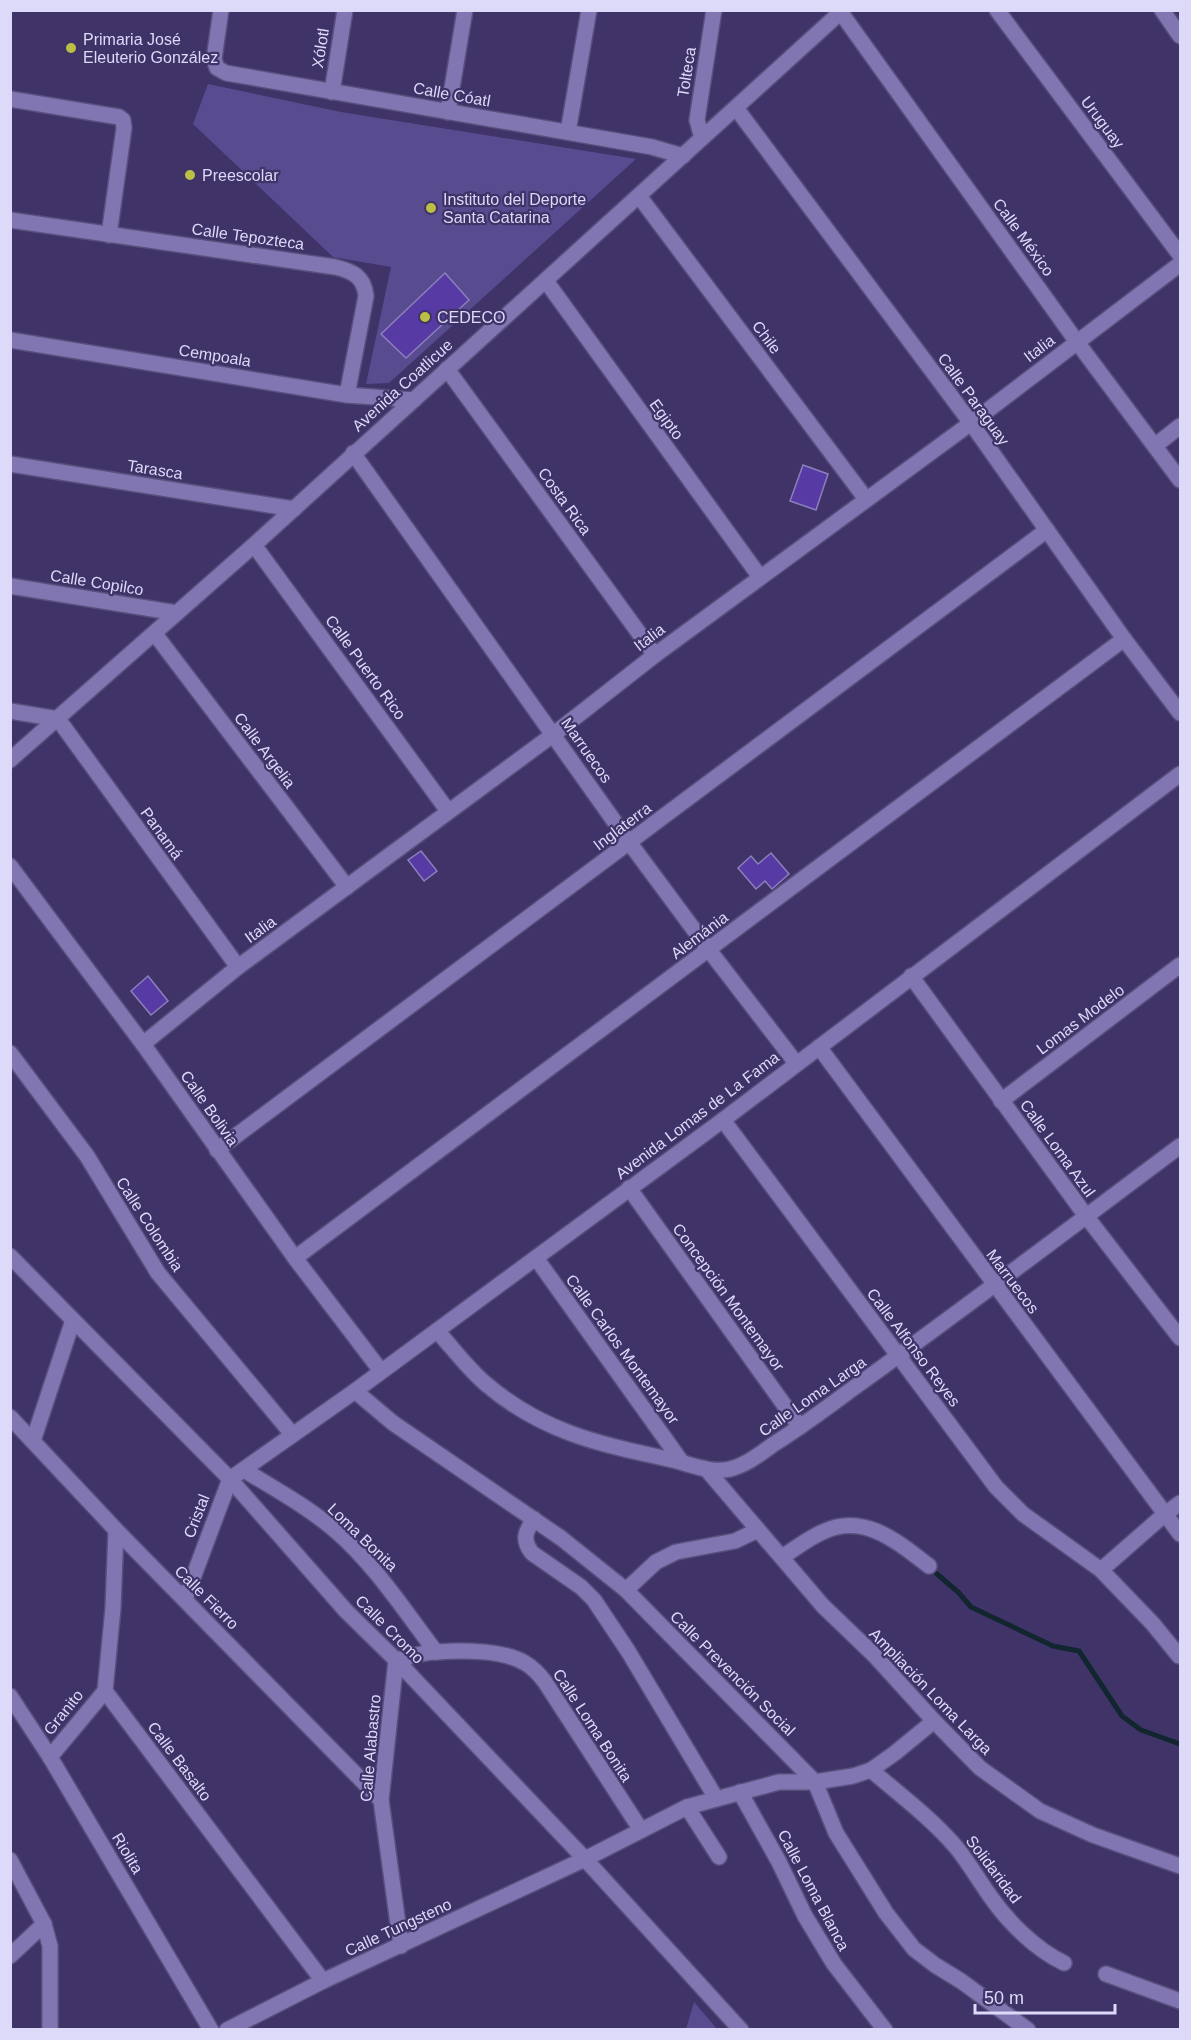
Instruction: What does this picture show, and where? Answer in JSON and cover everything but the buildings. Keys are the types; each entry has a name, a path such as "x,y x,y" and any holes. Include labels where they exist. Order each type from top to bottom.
{"street":[{"name":"Calle Cóatl","path":"221,10 214,59 217,68 226,73 652,147 682,156"},
{"name":"Xólotl","path":"332,92 345,10"},
{"path":"448,112 465,10"},
{"path":"568,132 589,10"},
{"name":"Tolteca","path":"702,138 697,120 714,10"},
{"name":"Uruguay","path":"997,10 1180,255"},
{"path":"1162,10 1180,36"},
{"name":"Avenida Coatlicue","path":"10,760 294,509 841,12"},
{"name":"Calle México","path":"841,12 1077,342 1180,480"},
{"path":"10,99 123,120 124,128 109,235"},
{"name":"Calle Paraguay","path":"736,108 970,423 1124,639 1180,713"},
{"name":"Chile","path":"639,196 866,499"},
{"name":"Calle Tepozteca","path":"10,220 335,267 358,276 362,281 366,296 347,395"},
{"name":"Italia","path":"143,1044 238,968 1180,264"},
{"name":"Egipto","path":"546,281 760,577"},
{"name":"Cempoala","path":"10,340 347,395 414,400"},
{"name":"Costa Rica","path":"447,369 655,655"},
{"path":"1155,445 1180,426"},
{"name":"Marruecos","path":"353,453 629,842 796,1063"},
{"name":"Tarasca","path":"10,464 294,509"},
{"name":"Inglaterra","path":"218,1150 1047,530"},
{"name":"Calle Puerto Rico","path":"254,545 448,811"},
{"name":"Calle Copilco","path":"10,586 177,613"},
{"name":"Calle Argelia","path":"155,634 347,887"},
{"name":"Alemánia","path":"295,1258 1124,639"},
{"path":"10,711 58,719"},
{"name":"Panamá","path":"58,719 238,968"},
{"name":"Avenida Lomas de La Fama","path":"230,1479 355,1391 723,1120 1180,774"},
{"name":"Calle Bolivia","path":"10,866 143,1044 295,1258 381,1371"},
{"name":"Lomas Modelo","path":"1001,1101 1180,965"},
{"name":"Calle Loma Azul","path":"911,976 1086,1216 1179,1333"},
{"name":"Marruecos","path":"819,1047 1180,1534"},
{"name":"Calle Colombia","path":"10,1053 82,1148 158,1273 292,1434"},
{"name":"Calle Alfonso Reyes","path":"723,1120 996,1487 1049,1535 1101,1570 1153,1624 1179,1656"},
{"name":"Calle Loma Larga","path":"437,1331 484,1383 501,1397 545,1424 574,1436 681,1461 707,1470 729,1470 745,1463 800,1427 899,1356 1180,1146"},
{"name":"Concepción Montemayor","path":"629,1188 800,1427"},
{"name":"Calle Cromo","path":"10,1256 230,1479 346,1611 396,1660 585,1859 741,2030"},
{"name":"Calle Carlos Montemayor","path":"536,1258 681,1461"},
{"path":"33,1441 73,1320"},
{"name":"Calle Prevención Social","path":"355,1391 393,1423 534,1519 626,1590 815,1782 841,1842 886,1913 914,1949 1028,2030"},
{"name":"Calle Fierro","path":"10,1417 116,1530 381,1800"},
{"name":"Loma Bonita","path":"244,1470 312,1512 336,1531 384,1582 436,1652"},
{"name":"Ampliación Loma Larga","path":"707,1470 823,1606 874,1655 980,1768 1040,1811 1093,1834 1180,1866"},
{"name":"Cristal","path":"184,1599 230,1479"},
{"path":"1101,1570 1180,1503"},
{"path":"534,1519 526,1531 524,1539 526,1546 594,1600 628,1651 716,1798"},
{"path":"782,1557 825,1531 853,1524 883,1533 929,1566"},
{"path":"105,1691 116,1530"},
{"path":"626,1590 656,1562 676,1552 735,1541 758,1530"},
{"name":"Calle Loma Bonita","path":"396,1660 436,1652 491,1653 524,1661 536,1670 641,1830"},
{"name":"Calle Alabastro","path":"396,1660 381,1800 401,1946"},
{"name":"Granito","path":"50,1757 105,1691"},
{"name":"Calle Basalto","path":"105,1691 324,1981"},
{"name":"Riolita","path":"10,1696 50,1757 212,2030"},
{"path":"871,1770 934,1721"},
{"name":"Calle Tungsteno","path":"227,2030 324,1981 585,1859 687,1807 779,1782 815,1782 853,1776 871,1770"},
{"name":"Solidaridad","path":"871,1770 954,1844 1005,1915 1023,1933 1064,1963"},
{"name":"Calle Loma Blanca","path":"740,1792 779,1862 805,1916 834,1964 885,2030"},
{"path":"687,1807 719,1857"},
{"path":"10,1860 44,1924 50,1946 50,2030"},
{"path":"10,1956 44,1924"},
{"path":"1106,1974 1180,2001"}],"shaded area":[{"name":"Instituto del Deporte Santa Catarina","path":"208,84 341,112 636,159 389,383 366,384 391,267 333,257 193,124"},
{"path":"694,2002 717,2029 686,2029"}],"waterway":[{"path":"937,1574 971,1607 1053,1646 1079,1651 1122,1716 1141,1730 1180,1744"}],"place":[{"name":"Primaria José Eleuterio González","path":"71,48"},
{"name":"Preescolar","path":"190,175"},
{"name":"Instituto del Deporte Santa Catarina","path":"431,208"},
{"name":"CEDECO","path":"425,317"}]}
